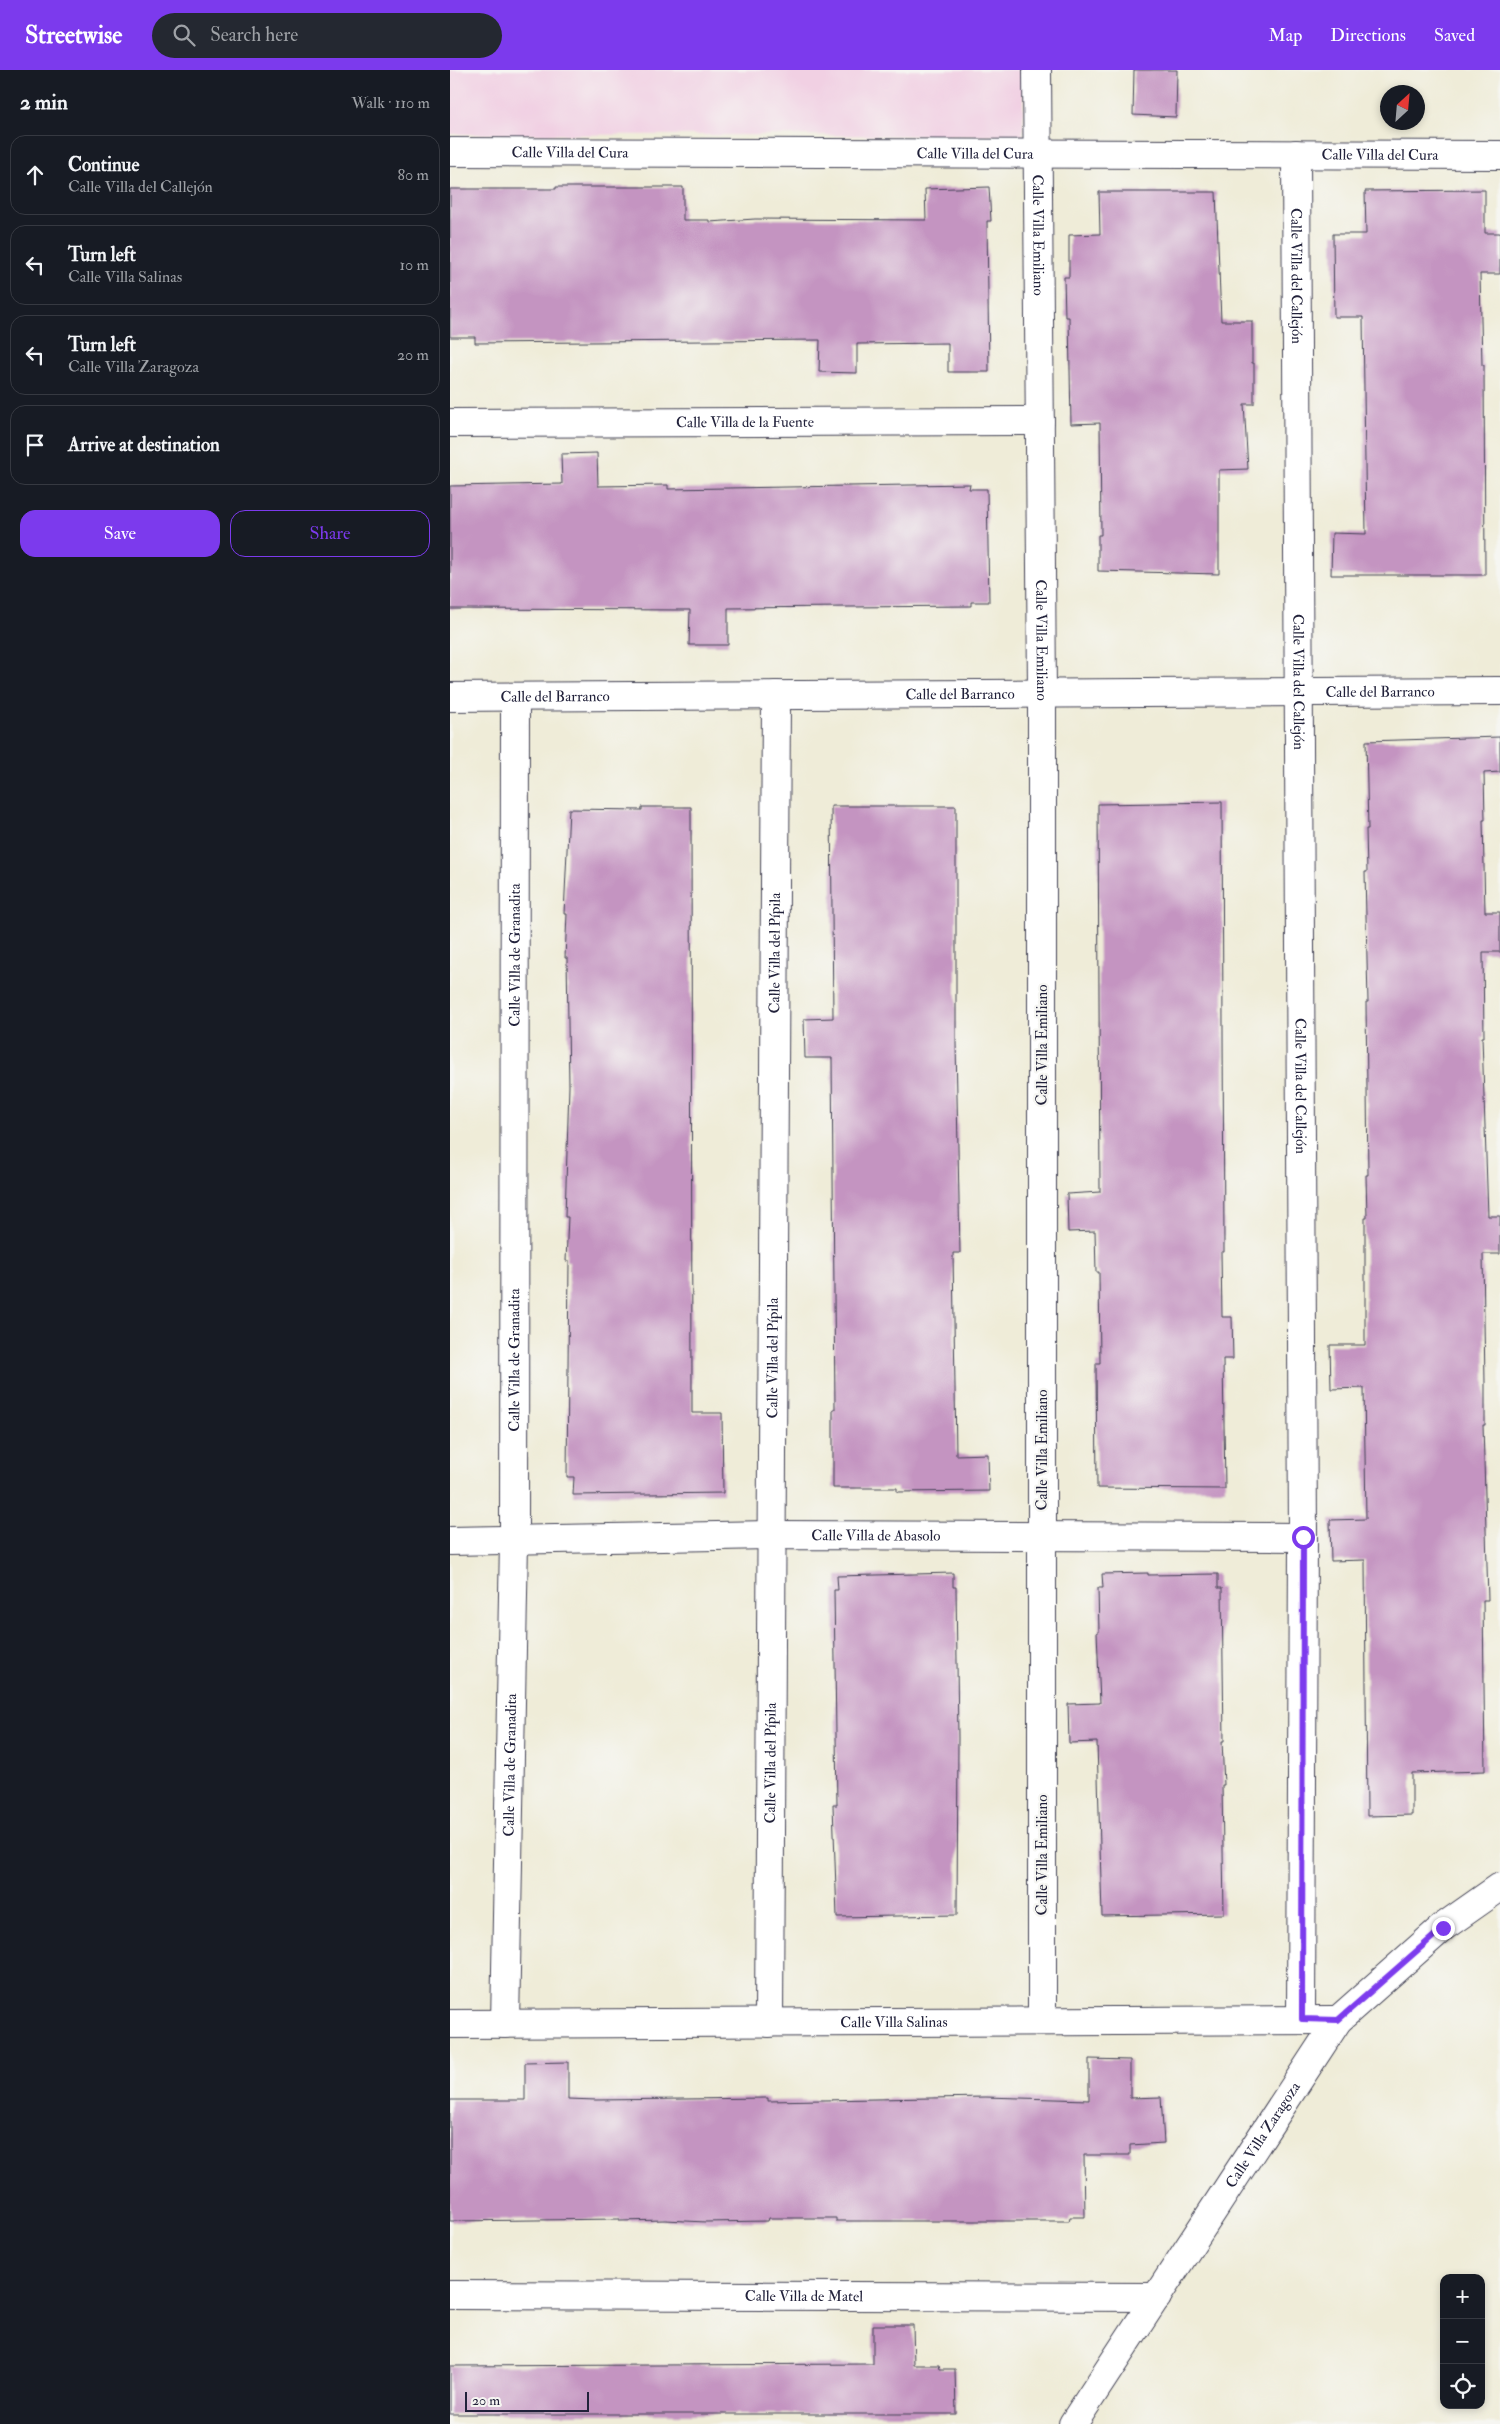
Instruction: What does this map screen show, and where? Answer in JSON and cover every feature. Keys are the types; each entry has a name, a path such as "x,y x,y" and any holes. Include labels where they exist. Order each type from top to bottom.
{"street":[{"name":"Calle Villa Emiliano","path":"1037,70 1042,692 1042,2021"},
{"name":"Calle Villa del Cura","path":"450,152 1500,154"},
{"name":"Calle Villa del Callejón","path":"1296,154 1303,1537 1302,2019"},
{"name":"Calle Villa de la Fuente","path":"450,423 1040,421"},
{"name":"Calle del Barranco","path":"450,696 1500,691"},
{"name":"Calle Villa del Pípila","path":"768,2022 776,695"},
{"name":"Calle Villa de Granadita","path":"505,2024 514,1541 515,697"},
{"name":"Calle Villa de Abasolo","path":"450,1541 772,1535 1303,1537"},
{"name":"Calle Villa Zaragoza","path":"1073,2424 1338,2020 1443,1928 1500,1887"},
{"name":"Calle Villa Salinas","path":"450,2024 1338,2020"},
{"name":"Calle Villa de Matel","path":"450,2295 1157,2297"}],"shaded area":[{"path":"450,70 1023,70 1023,136 450,134"}],"building":[{"path":"1134,70 1177,70 1176,117 1133,115"},
{"path":"556,187 683,187 683,220 709,220 709,222 755,219 926,220 925,189 989,187 991,221 987,221 989,372 948,372 948,343 857,344 857,373 819,372 820,340 475,343 475,337 450,337 450,189 556,189"},
{"path":"1485,190 1485,233 1500,233 1500,274 1480,274 1482,365 1484,365 1485,575 1331,575 1332,533 1366,534 1363,317 1334,317 1333,234 1366,234 1365,191"},
{"path":"1099,192 1216,192 1221,321 1252,321 1252,363 1254,363 1254,404 1244,404 1248,469 1219,470 1219,574 1098,571 1098,535 1101,535 1100,423 1071,424 1069,317 1065,317 1064,277 1069,277 1069,235 1100,234"},
{"path":"597,453 598,486 668,485 668,489 970,484 969,489 987,489 989,602 971,602 971,606 728,608 728,645 689,645 690,610 450,609 450,486 562,484 561,454"},
{"path":"1500,737 1500,772 1484,773 1485,820 1483,820 1485,912 1500,912 1500,952 1483,952 1484,1037 1482,1037 1488,1216 1500,1216 1500,1254 1483,1254 1485,1425 1483,1425 1488,1600 1483,1600 1485,1771 1412,1773 1412,1815 1367,1816 1365,1560 1331,1561 1330,1520 1366,1519 1364,1388 1331,1389 1330,1345 1365,1345 1365,1218 1367,1218 1366,1175 1368,1175 1366,1002 1368,1002 1365,872 1367,872 1366,829 1368,829 1366,741"},
{"path":"1222,802 1224,1252 1221,1252 1222,1317 1232,1317 1233,1359 1223,1359 1225,1489 1097,1488 1096,1363 1100,1363 1099,1272 1096,1272 1095,1231 1068,1232 1067,1194 1100,1192 1098,804"},
{"path":"831,806 956,806 956,1044 960,1253 953,1253 956,1455 988,1454 989,1491 897,1492 897,1488 833,1488 833,1409 835,1409 832,1058 805,1058 804,1019 833,1018"},
{"path":"642,807 691,807 692,1413 722,1413 723,1493 573,1495 574,1477 567,1477 569,1261 566,1261 568,1217 565,1217 569,1086 567,958 565,958 567,914 564,914 569,809 642,810"},
{"path":"953,1573 953,1587 956,1587 958,1738 957,1915 837,1917 833,1805 837,1805 834,1590 838,1590 837,1576"},
{"path":"1148,1573 1148,1575 1218,1574 1218,1588 1222,1588 1224,1914 1102,1916 1097,1742 1069,1743 1068,1704 1100,1703 1097,1632 1099,1632 1098,1588 1103,1588 1102,1574"},
{"path":"1089,2059 1130,2060 1130,2098 1161,2097 1164,2143 1130,2145 1130,2155 1084,2155 1085,2217 1070,2217 1069,2221 836,2221 836,2218 769,2218 768,2221 706,2222 665,2220 620,2221 620,2219 450,2221 450,2100 525,2100 525,2063 568,2062 568,2099 768,2098 768,2101 985,2097 1089,2100"},
{"path":"873,2325 913,2325 914,2365 939,2365 940,2369 955,2369 956,2414 450,2414 450,2366 873,2364"}],"route":[{"path":"1303,1537 1302,2019 1338,2020 1443,1928"}]}
